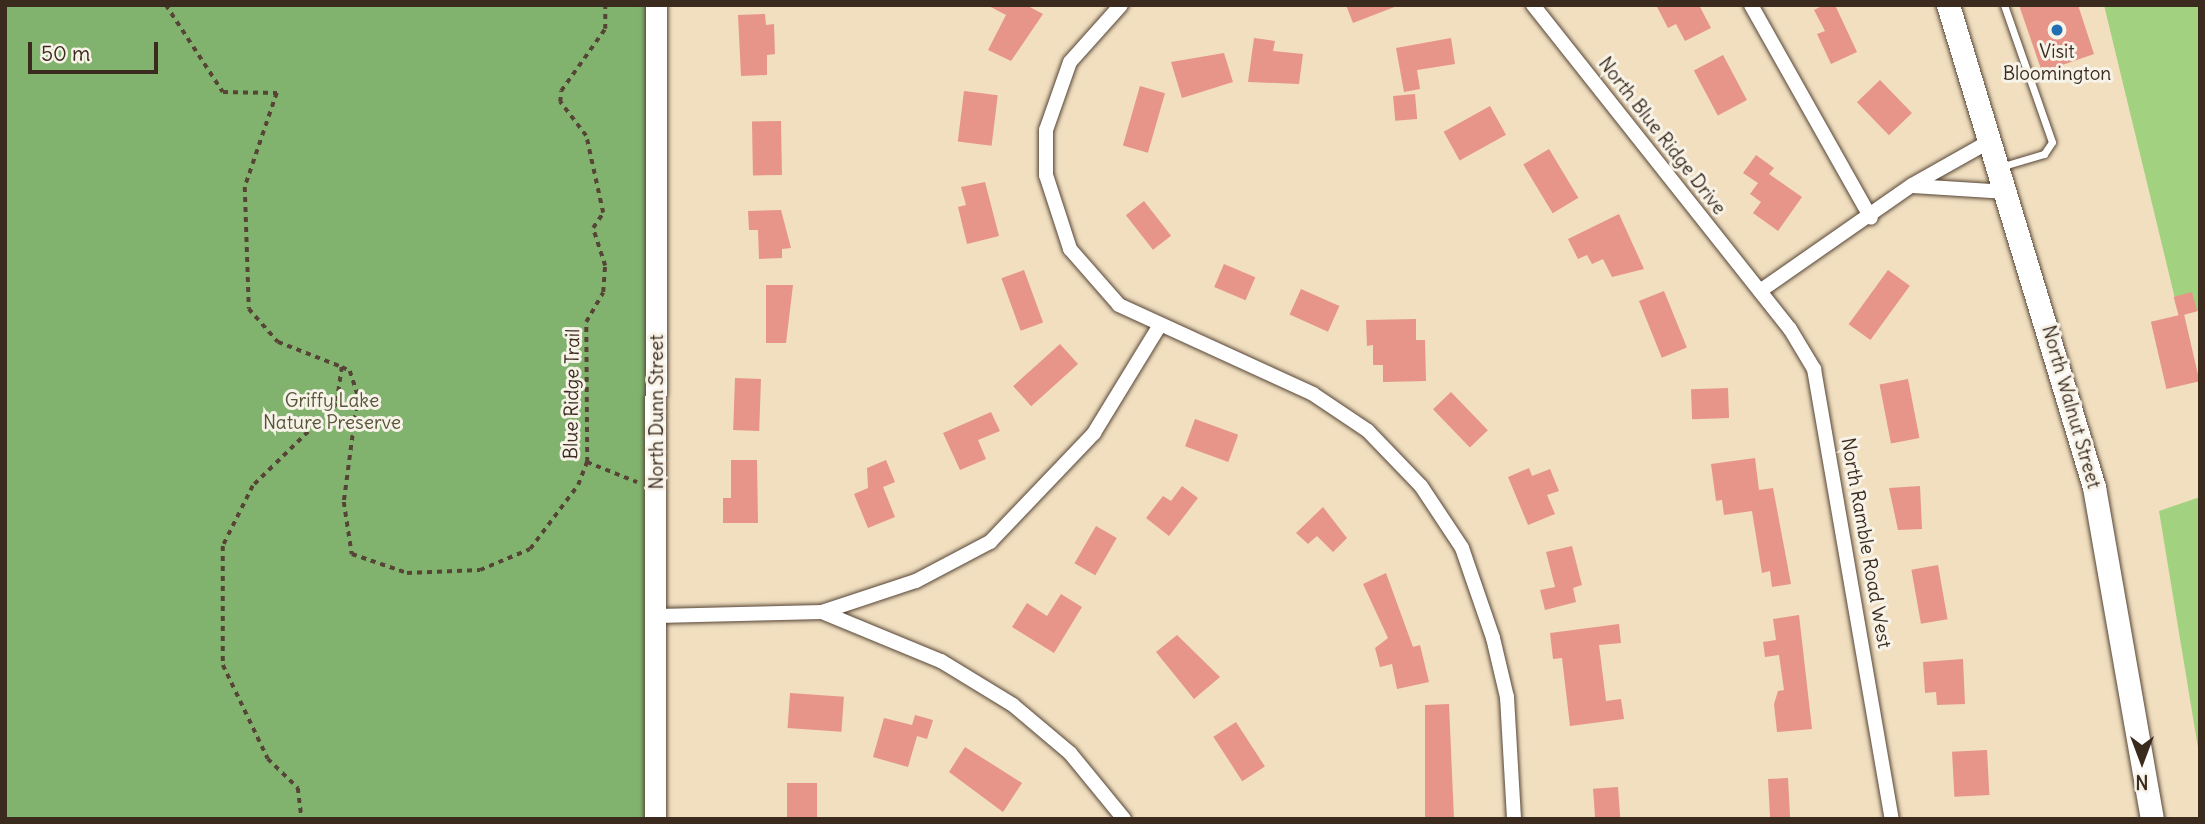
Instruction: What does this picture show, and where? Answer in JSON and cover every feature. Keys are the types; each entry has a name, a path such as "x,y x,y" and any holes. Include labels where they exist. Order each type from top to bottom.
{"main road":[{"name":"North Walnut Street","path":"1948,5 2007,192 2094,486 2152,819"}],"street":[{"name":"North Dunn Street","path":"655,819 658,617 656,5"},
{"path":"1121,5 1083,43 1061,82 1046,130 1046,175 1059,225 1082,269 1119,305 1158,328 1278,377 1345,414 1396,459 1445,518 1474,578 1507,697 1514,819"},
{"name":"North Blue Ridge Drive","path":"1533,5 1760,291"},
{"path":"1751,5 1871,218"},
{"path":"1760,291 1871,218 1912,186 1990,141"},
{"path":"1912,186 2007,192"},
{"name":"North Ramble Road West","path":"1760,291 1804,349 1819,383 1892,819"},
{"path":"658,617 822,612 916,582 990,542 1094,433 1158,328"},
{"path":"822,612 941,661 1013,705 1070,753 1124,819"}],"lane":[{"path":"1999,168 2045,154 2052,142 2004,5"}],"path":[{"path":"166,5 223,92 276,93 245,187 249,309 278,342 341,367 337,404 253,486 223,546 223,665 268,759 298,788 302,819"},
{"name":"Blue Ridge Trail","path":"341,367 351,371 358,396 344,502 352,554 407,573 480,570 530,549 578,485 587,462 586,322 603,292 604,265 593,228 603,213 586,136 560,102 561,91 605,29 605,5"},
{"path":"587,462 657,492"}],"green space":[{"name":"Griffy Lake Nature Preserve","path":"5,5 647,5 647,819 5,819"},
{"path":"2104,5 2200,5 2200,311 2178,311"},
{"path":"2200,497 2200,760 2159,511"}],"building":[{"path":"987,5 1026,5 1043,14 1011,61 988,50 1006,15"},
{"path":"1346,5 1396,5 1397,6 1353,23"},
{"path":"1656,5 1699,5 1711,28 1685,41 1676,24 1668,28"},
{"path":"1824,5 1835,5 1857,52 1831,64 1817,34 1825,31 1814,10"},
{"name":"Visit Bloomington","path":"2019,5 2078,5 2094,54 2042,72"},
{"path":"765,14 766,25 774,24 775,54 767,55 767,75 741,76 738,15"},
{"path":"1254,38 1275,41 1273,51 1303,54 1299,84 1248,82"},
{"path":"1451,38 1455,64 1417,70 1420,89 1404,92 1396,48"},
{"path":"1224,53 1233,82 1182,98 1171,62"},
{"path":"1723,55 1747,100 1718,116 1694,70"},
{"path":"1880,80 1912,113 1889,135 1857,102"},
{"path":"1140,86 1165,93 1148,153 1123,146"},
{"path":"964,91 998,95 992,146 958,142"},
{"path":"1415,94 1417,119 1395,121 1393,96"},
{"path":"1490,106 1506,135 1460,161 1444,132"},
{"path":"781,121 782,175 753,175 752,122"},
{"path":"1549,149 1578,198 1553,213 1523,164"},
{"path":"1756,155 1774,168 1769,174 1802,197 1778,231 1753,213 1761,202 1750,194 1758,183 1743,173"},
{"path":"985,182 999,236 967,244 958,207 966,205 961,187"},
{"path":"1144,201 1171,236 1153,250 1126,215"},
{"path":"781,210 791,248 782,249 782,258 759,259 758,230 749,230 748,211"},
{"path":"1619,214 1644,269 1612,277 1603,259 1592,264 1587,255 1578,259 1568,239"},
{"path":"1224,264 1255,277 1246,300 1214,287"},
{"path":"1024,270 1043,323 1021,331 1001,278"},
{"path":"1888,270 1910,286 1870,340 1849,324"},
{"path":"766,285 793,285 786,343 766,343"},
{"path":"1301,289 1339,306 1328,332 1290,315"},
{"path":"1664,291 1687,348 1662,358 1639,301"},
{"path":"2192,292 2197,311 2179,316 2174,297"},
{"path":"2184,314 2200,381 2166,389 2151,322"},
{"path":"1416,319 1416,340 1425,340 1426,381 1383,382 1383,365 1373,365 1373,345 1367,346 1366,320"},
{"path":"1060,344 1078,364 1031,406 1013,386"},
{"path":"735,378 761,379 759,431 733,430"},
{"path":"1908,379 1919,438 1891,443 1880,385"},
{"path":"1728,388 1729,418 1692,419 1691,389"},
{"path":"1451,392 1488,430 1470,447 1433,409"},
{"path":"991,412 1000,431 978,440 986,459 960,470 943,433"},
{"path":"1195,419 1238,435 1228,462 1185,446"},
{"path":"1755,458 1759,490 1773,488 1791,584 1772,587 1770,571 1762,573 1752,511 1724,515 1722,500 1716,501 1711,464"},
{"path":"731,460 757,460 758,523 723,523 723,498 731,498"},
{"path":"886,460 895,482 883,487 895,517 868,528 854,494 868,488 867,468"},
{"path":"1529,468 1532,476 1550,469 1559,491 1547,495 1555,514 1528,525 1508,477"},
{"path":"1182,486 1198,498 1169,536 1146,518 1163,496 1171,501"},
{"path":"1920,486 1922,529 1898,530 1889,488"},
{"path":"1323,507 1347,538 1333,552 1317,536 1308,544 1296,533"},
{"path":"1096,526 1117,538 1095,575 1074,563"},
{"path":"1572,546 1582,585 1573,588 1576,602 1545,610 1540,590 1555,587 1546,552"},
{"path":"1938,565 1948,619 1921,624 1911,570"},
{"path":"1386,573 1413,647 1420,645 1429,682 1397,689 1392,664 1380,667 1375,648 1388,638 1363,584"},
{"path":"1061,594 1082,607 1054,653 1012,627 1027,603 1047,616"},
{"path":"1799,615 1812,729 1777,732 1774,704 1778,691 1784,690 1779,655 1765,657 1763,642 1776,640 1773,619"},
{"path":"1619,624 1621,643 1599,645 1606,701 1621,699 1624,719 1570,726 1562,658 1553,659 1550,633"},
{"path":"1177,635 1220,677 1194,699 1156,652"},
{"path":"1963,659 1965,704 1937,705 1936,692 1925,693 1923,662"},
{"path":"790,693 844,697 841,732 788,728"},
{"path":"1449,704 1454,819 1425,819 1425,705"},
{"path":"915,715 933,720 927,739 917,736 908,767 873,757 884,718 912,725"},
{"path":"1236,722 1265,766 1242,781 1213,737"},
{"path":"965,747 1022,783 1003,812 949,772"},
{"path":"1987,750 1989,795 1954,797 1952,752"},
{"path":"1788,778 1790,819 1770,819 1768,779"},
{"path":"787,783 817,783 817,819 787,819"},
{"path":"1618,787 1620,819 1595,819 1593,789"}],"place":[{"name":"Visit Bloomington","path":"2057,30"}]}
